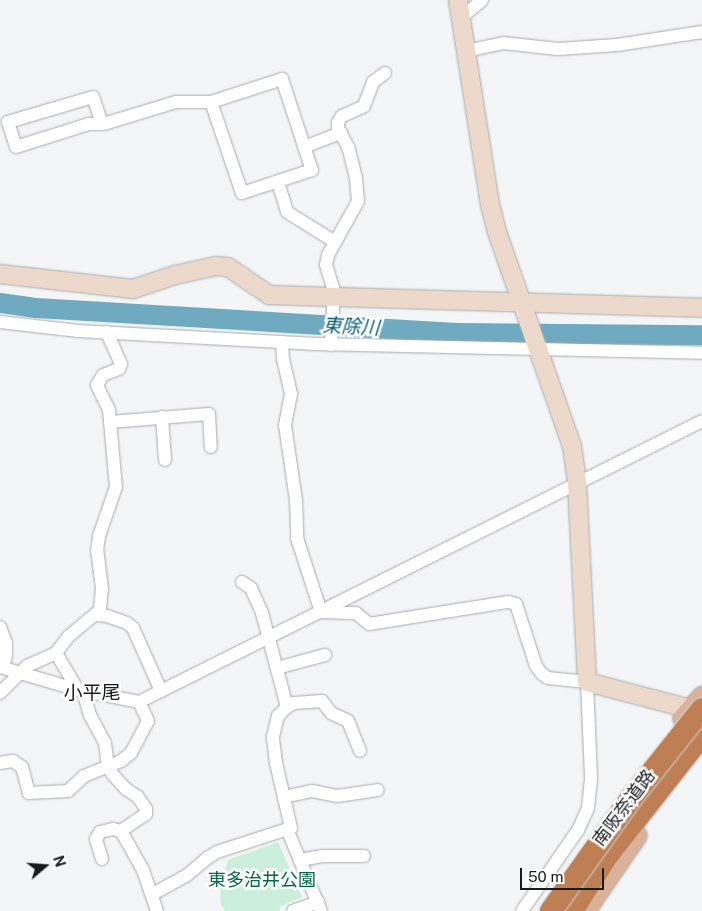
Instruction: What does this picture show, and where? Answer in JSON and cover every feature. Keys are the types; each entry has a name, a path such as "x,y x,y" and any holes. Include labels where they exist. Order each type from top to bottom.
{"highway":[{"name":"南阪奈道路","path":"551,911 626,804 698,710"},
{"name":"南阪奈道路","path":"572,911 607,856 702,735"}],"main road":[{"path":"542,911 569,868 651,755 698,710 702,695"},
{"path":"585,911 622,855 702,751"}],"street":[{"path":"482,0 460,8 482,157 497,232 572,446 576,483 587,682 591,780 588,808 578,830 522,911"},
{"path":"466,51 502,43 558,50 617,45 702,32"},
{"path":"331,345 334,291 326,265 358,201 356,178 348,148 338,122 342,116 364,106 372,82 384,73"},
{"path":"102,124 93,97 8,122 16,147 89,124 102,124 176,102 211,102 282,79 312,170 242,194 211,102"},
{"path":"304,147 341,133"},
{"path":"278,182 287,212 336,242"},
{"path":"0,274 133,289 175,275 216,266 228,267 269,295 523,310 702,308"},
{"path":"0,322 107,332 331,345 538,351 702,353"},
{"path":"0,693 27,666 56,652 75,630 95,615 102,603 97,551 99,536 116,487 109,410 97,385 103,375 119,369 121,364 107,332"},
{"path":"282,342 283,359 291,394 285,425 296,500 297,538 321,612"},
{"path":"110,422 209,414 211,447"},
{"path":"162,418 165,460"},
{"path":"0,627 6,643 6,656 1,667 81,690 139,702 702,421"},
{"path":"242,582 251,588 256,596 269,636 287,707"},
{"path":"321,612 356,613 369,624 508,602 516,604 536,666 548,678 587,682 698,710"},
{"path":"95,615 107,616 127,623 133,628 161,691"},
{"path":"56,652 81,690 90,715 105,743 108,766 113,775 126,789 138,797 146,809 146,814 121,830 113,829 100,832 96,839 102,859"},
{"path":"277,668 325,655"},
{"path":"152,894 186,876 208,856 291,828 273,737 278,716 287,707 294,703 322,701 330,713 348,721 360,751"},
{"path":"0,764 13,761 22,768 30,793 68,791 84,776 121,761 131,753 148,721 139,702"},
{"path":"284,797 312,791 337,796 378,790"},
{"path":"287,829 320,907 293,911"},
{"path":"121,830 143,870 156,911"},
{"path":"300,860 323,856 364,856"}],"green space":[{"name":"東多治井公園","path":"278,842 302,897 281,906 279,911 225,911 221,904 220,887 228,860"}],"waterway":[{"name":"東除川","path":"0,303 36,308 456,333 702,335"}],"district":[{"name":"小平尾","path":"92,693"}]}
